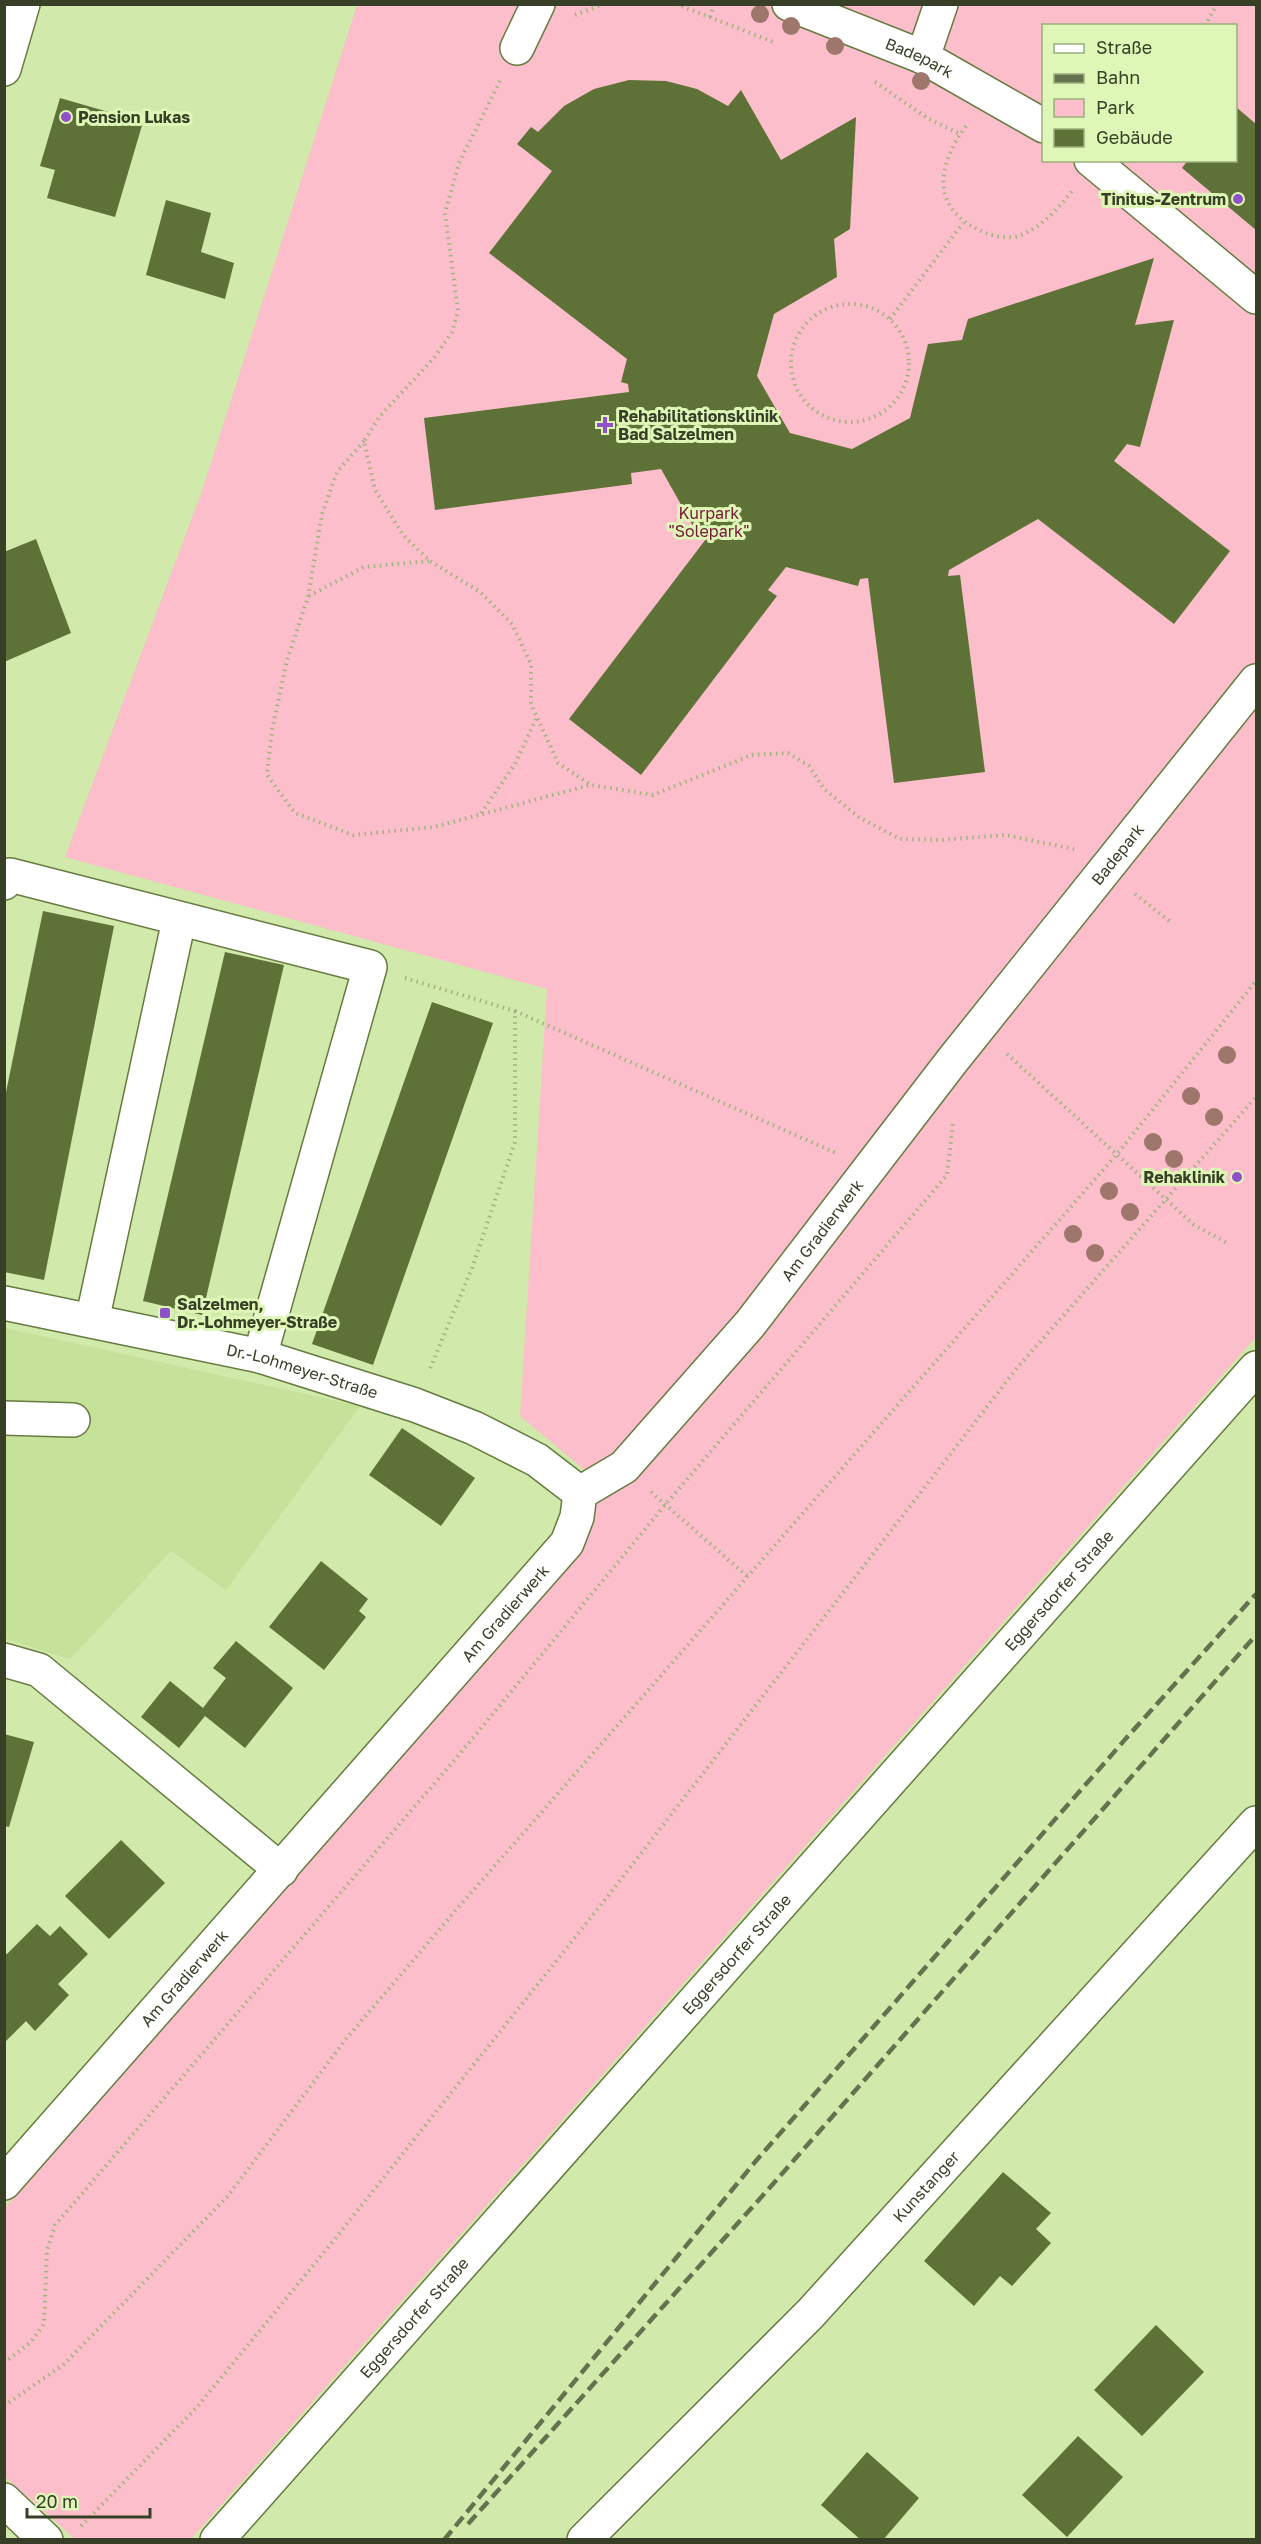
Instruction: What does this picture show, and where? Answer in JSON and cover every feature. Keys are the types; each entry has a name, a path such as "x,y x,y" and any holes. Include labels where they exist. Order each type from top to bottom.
{"street":[{"path":"4,69 23,4"},
{"path":"517,48 538,4"},
{"name":"Badepark","path":"789,4 923,57 1042,125"},
{"path":"923,57 941,4"},
{"path":"1094,162 1257,297"},
{"name":"Badepark","path":"978,1028 1257,681"},
{"path":"4,883 10,875 178,920 370,967 260,1356"},
{"path":"92,1321 178,920"},
{"name":"Am Gradierwerk","path":"4,2184 567,1543 577,1517 580,1493 624,1467 750,1324 978,1028"},
{"name":"Dr.-Lohmeyer-Straße","path":"4,1304 260,1356 415,1405 474,1428 537,1460 580,1493"},
{"name":"Eggersdorfer Straße","path":"217,2540 1257,1368"},
{"path":"4,1418 73,1420"},
{"path":"4,1660 39,1670 281,1870"},
{"name":"Kunstanger","path":"584,2540 811,2313 1257,1823"},
{"path":"4,2500 61,2536"}],"path":[{"path":"570,16 604,4"},
{"path":"676,4 787,47"},
{"path":"710,16 714,4"},
{"path":"1206,24 1217,4"},
{"path":"517,48 459,163 445,213 458,311 452,332 434,358 380,416 364,441 337,472 322,514 308,597 287,660 272,730 267,775 296,813 353,835 434,827 591,785 653,795 752,755 788,753 809,766 824,789 860,818 900,839 942,840 1005,835 1077,849 1172,923"},
{"path":"870,80 908,102 929,119 960,134"},
{"path":"989,93 950,151 943,175 944,196 963,223 990,235 1019,237 1049,219 1092,162"},
{"path":"890,319 963,223"},
{"path":"852,304 873,308 890,319 903,335 910,355 909,375 901,394 887,410 869,420 848,422 828,418 810,408 798,391 792,371 792,351 800,332 814,316 832,307 852,304"},
{"path":"364,441 375,490 404,535 430,561 480,592 512,624 531,664 531,704 558,763 591,785"},
{"path":"308,597 364,567 430,561"},
{"path":"480,813 515,764 536,718"},
{"path":"370,967 515,1011 869,1168"},
{"path":"4,2406 63,2365 227,2197 346,2039 1117,1154 1256,982"},
{"path":"415,1405 472,1268 515,1142 515,1011"},
{"path":"978,1028 1194,1226 1229,1244"},
{"path":"61,2536 197,2406 323,2254 608,1896 1017,1368 1257,1097"},
{"path":"4,2363 31,2342 44,2324 47,2251 55,2225 458,1756 664,1505 947,1175 954,1116"},
{"path":"664,1505 747,1576"}],"shaded area":[{"path":"5,1328 360,1406 226,1590 171,1551 70,1659 5,1639"}],"green space":[{"name":"Kurpark \"Solepark\"","path":"357,5 1256,5 1256,1337 191,2539 75,2539 5,2477 5,2208 578,1552 594,1500 605,1487 520,1416 547,989 65,857 202,491"}],"building":[{"name":"Rehabilitationsklinik Bad Salzelmen","path":"629,80 666,81 697,89 728,106 741,90 781,160 856,117 850,229 834,239 837,277 774,314 757,376 790,433 852,449 910,418 928,344 962,340 968,319 1154,258 1135,325 1174,320 1140,447 1127,444 1114,461 1230,551 1174,624 1038,519 949,570 948,576 960,575 985,772 894,783 868,578 860,579 858,586 786,567 768,590 777,596 641,775 569,719 709,535 705,531 697,533 661,469 631,473 632,484 435,510 424,418 629,392 628,384 621,382 627,359 489,253 552,171 517,144 531,127 538,132 564,106 594,89"},
{"path":"60,98 143,122 115,217 47,198 55,170 40,166"},
{"name":"Tinitus-Zentrum","path":"1237,108 1256,124 1256,230 1182,168 1186,162 1237,162"},
{"path":"166,200 211,213 201,252 234,263 225,299 146,275"},
{"path":"36,539 71,633 4,662 4,552"},
{"path":"43,911 114,926 44,1280 4,1272 4,1102"},
{"path":"225,952 284,965 202,1315 143,1301"},
{"path":"432,1002 493,1023 373,1365 312,1344"},
{"path":"402,1428 475,1478 441,1526 369,1475"},
{"path":"321,1561 368,1599 359,1611 366,1617 324,1670 269,1627"},
{"path":"236,1641 293,1688 245,1748 205,1716 179,1748 141,1717 170,1681 203,1708 226,1678 213,1668"},
{"path":"4,1734 34,1742 9,1827 4,1826"},
{"path":"121,1840 165,1883 109,1939 65,1896"},
{"path":"37,1924 50,1936 60,1926 88,1954 58,1984 69,1995 35,2031 26,2021 4,2043 4,1952 7,1954"},
{"path":"1003,2172 1051,2213 1036,2229 1051,2243 1012,2286 1000,2276 974,2306 924,2261"},
{"path":"1156,2325 1204,2372 1142,2436 1094,2390"},
{"path":"1078,2436 1123,2477 1067,2537 1022,2495"},
{"path":"867,2452 919,2498 883,2540 861,2540 821,2505"}],"railway":[{"path":"444,2540 755,2162 1129,1735 1256,1594"},
{"path":"468,2524 773,2184 1256,1635"}],"place":[{"name":"Pension Lukas","path":"66,117"},
{"name":"Tinitus-Zentrum","path":"1238,199"},
{"name":"Rehabilitationsklinik Bad Salzelmen","path":"605,425"},
{"name":"Rehaklinik","path":"1237,1177"},
{"name":"Salzelmen, Dr.-Lohmeyer-Straße","path":"165,1313"}]}
